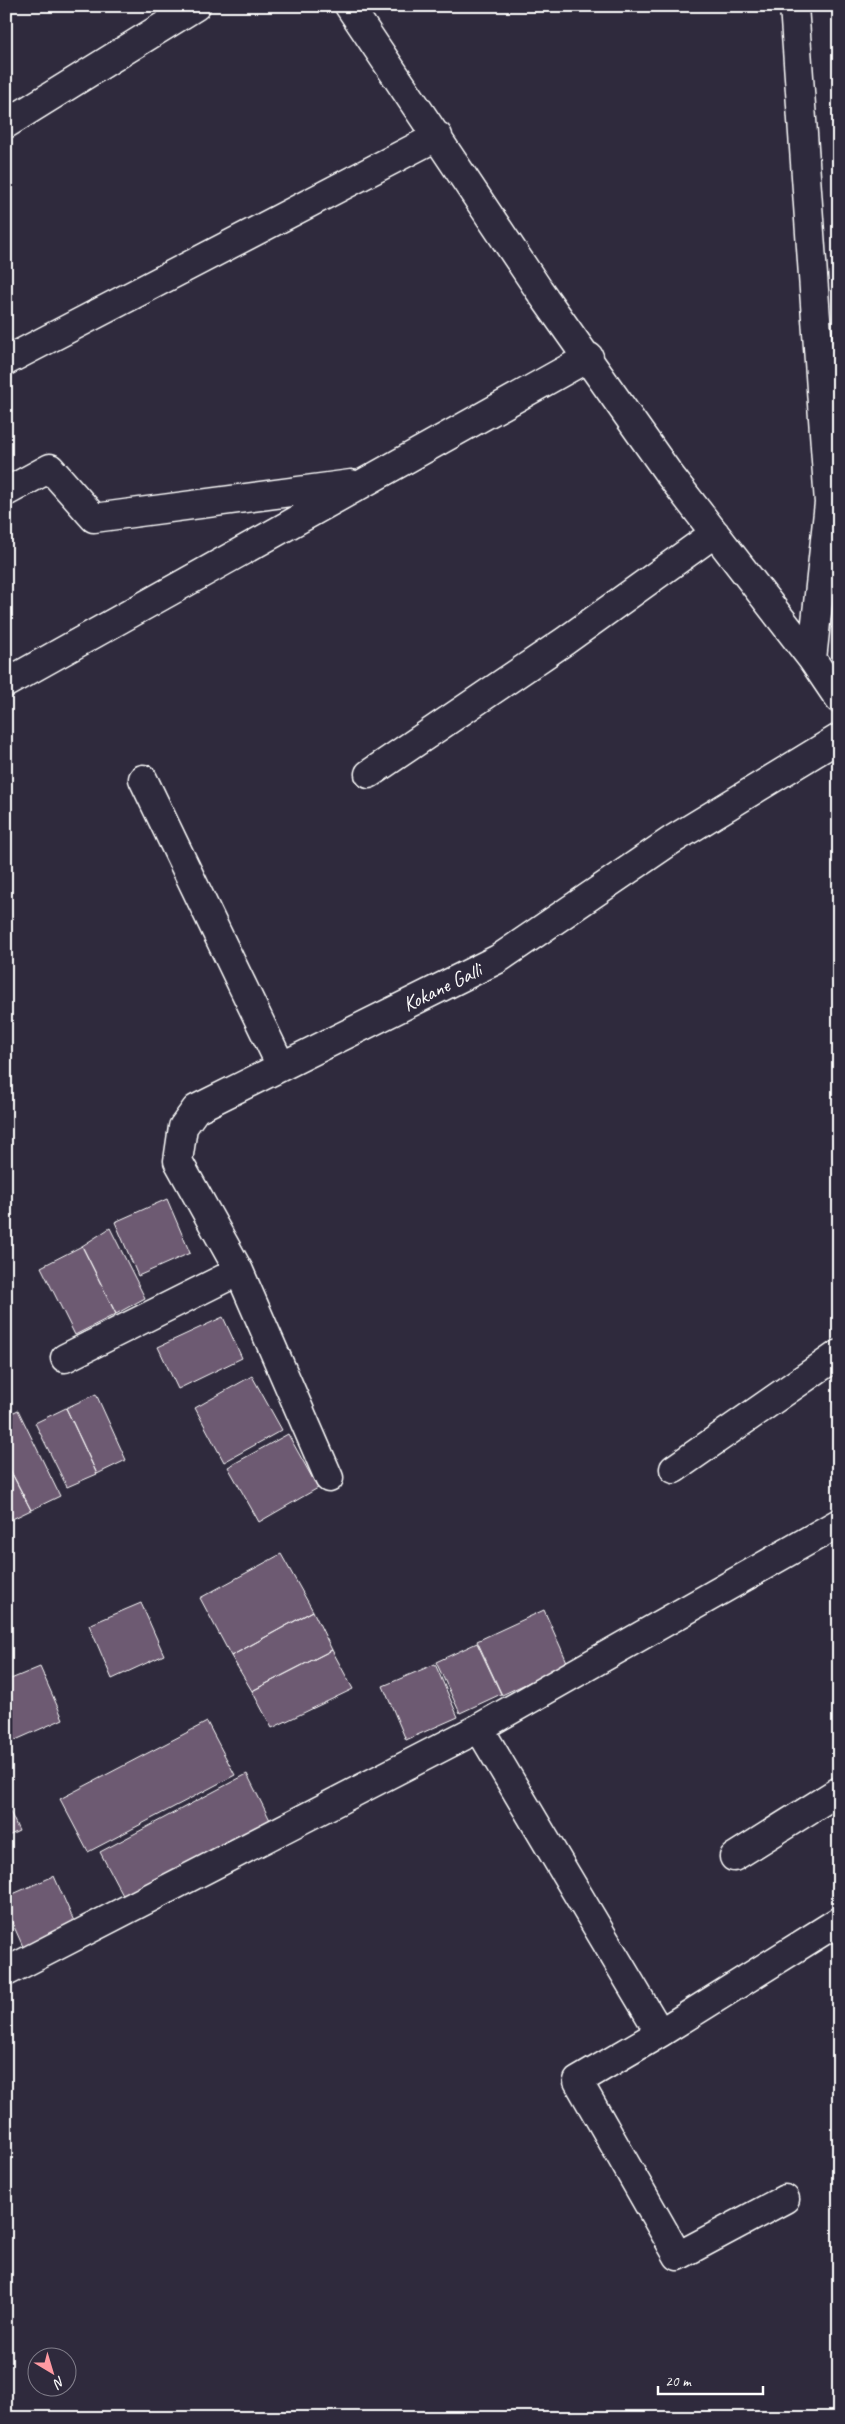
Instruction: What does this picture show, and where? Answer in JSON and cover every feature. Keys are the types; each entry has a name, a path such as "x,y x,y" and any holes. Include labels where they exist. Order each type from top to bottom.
{"street":[{"path":"6,124 196,6"},
{"path":"349,6 540,290 589,357 669,474 812,659 839,699"},
{"path":"794,6 834,496 812,659"},
{"path":"6,362 438,136"},
{"path":"6,683 589,357"},
{"path":"6,492 50,468 94,518 364,482"},
{"path":"369,774 565,641 714,533"},
{"name":"Kokane Galli","path":"239,1271 178,1162 183,1127 196,1109 498,959 672,840 839,738"},
{"path":"143,779 281,1066"},
{"path":"65,1358 239,1271 329,1478"},
{"path":"674,1469 839,1354"},
{"path":"6,1972 479,1728 839,1523"},
{"path":"479,1728 660,2033"},
{"path":"734,1857 839,1791"},
{"path":"785,2199 678,2256 578,2081 660,2033 839,1921"}],"building":[{"path":"167,1199 190,1253 138,1276 115,1222"},
{"path":"110,1228 145,1298 116,1314 82,1246"},
{"path":"82,1246 116,1314 75,1335 41,1267"},
{"path":"223,1317 242,1358 178,1389 158,1347"},
{"path":"252,1376 282,1430 224,1462 195,1408"},
{"path":"96,1394 126,1460 97,1474 66,1408"},
{"path":"66,1408 97,1474 67,1487 35,1423"},
{"path":"18,1410 60,1496 31,1510 6,1462 6,1416"},
{"path":"288,1434 318,1488 259,1522 228,1467"},
{"path":"6,1462 31,1510 6,1522"},
{"path":"281,1554 313,1611 231,1656 200,1598"},
{"path":"141,1603 164,1655 112,1679 89,1625"},
{"path":"544,1610 568,1664 502,1695 477,1641"},
{"path":"313,1611 332,1650 252,1691 231,1656"},
{"path":"477,1643 501,1694 460,1713 436,1662"},
{"path":"332,1650 353,1689 272,1728 252,1691"},
{"path":"435,1664 458,1717 406,1740 383,1686"},
{"path":"40,1667 63,1719 11,1742 6,1731 6,1681"},
{"path":"207,1722 235,1775 88,1852 60,1799"},
{"path":"247,1774 274,1828 128,1905 100,1852"},
{"path":"6,1803 19,1831 6,1837"},
{"path":"54,1876 77,1928 25,1951 6,1909 6,1897"}]}
